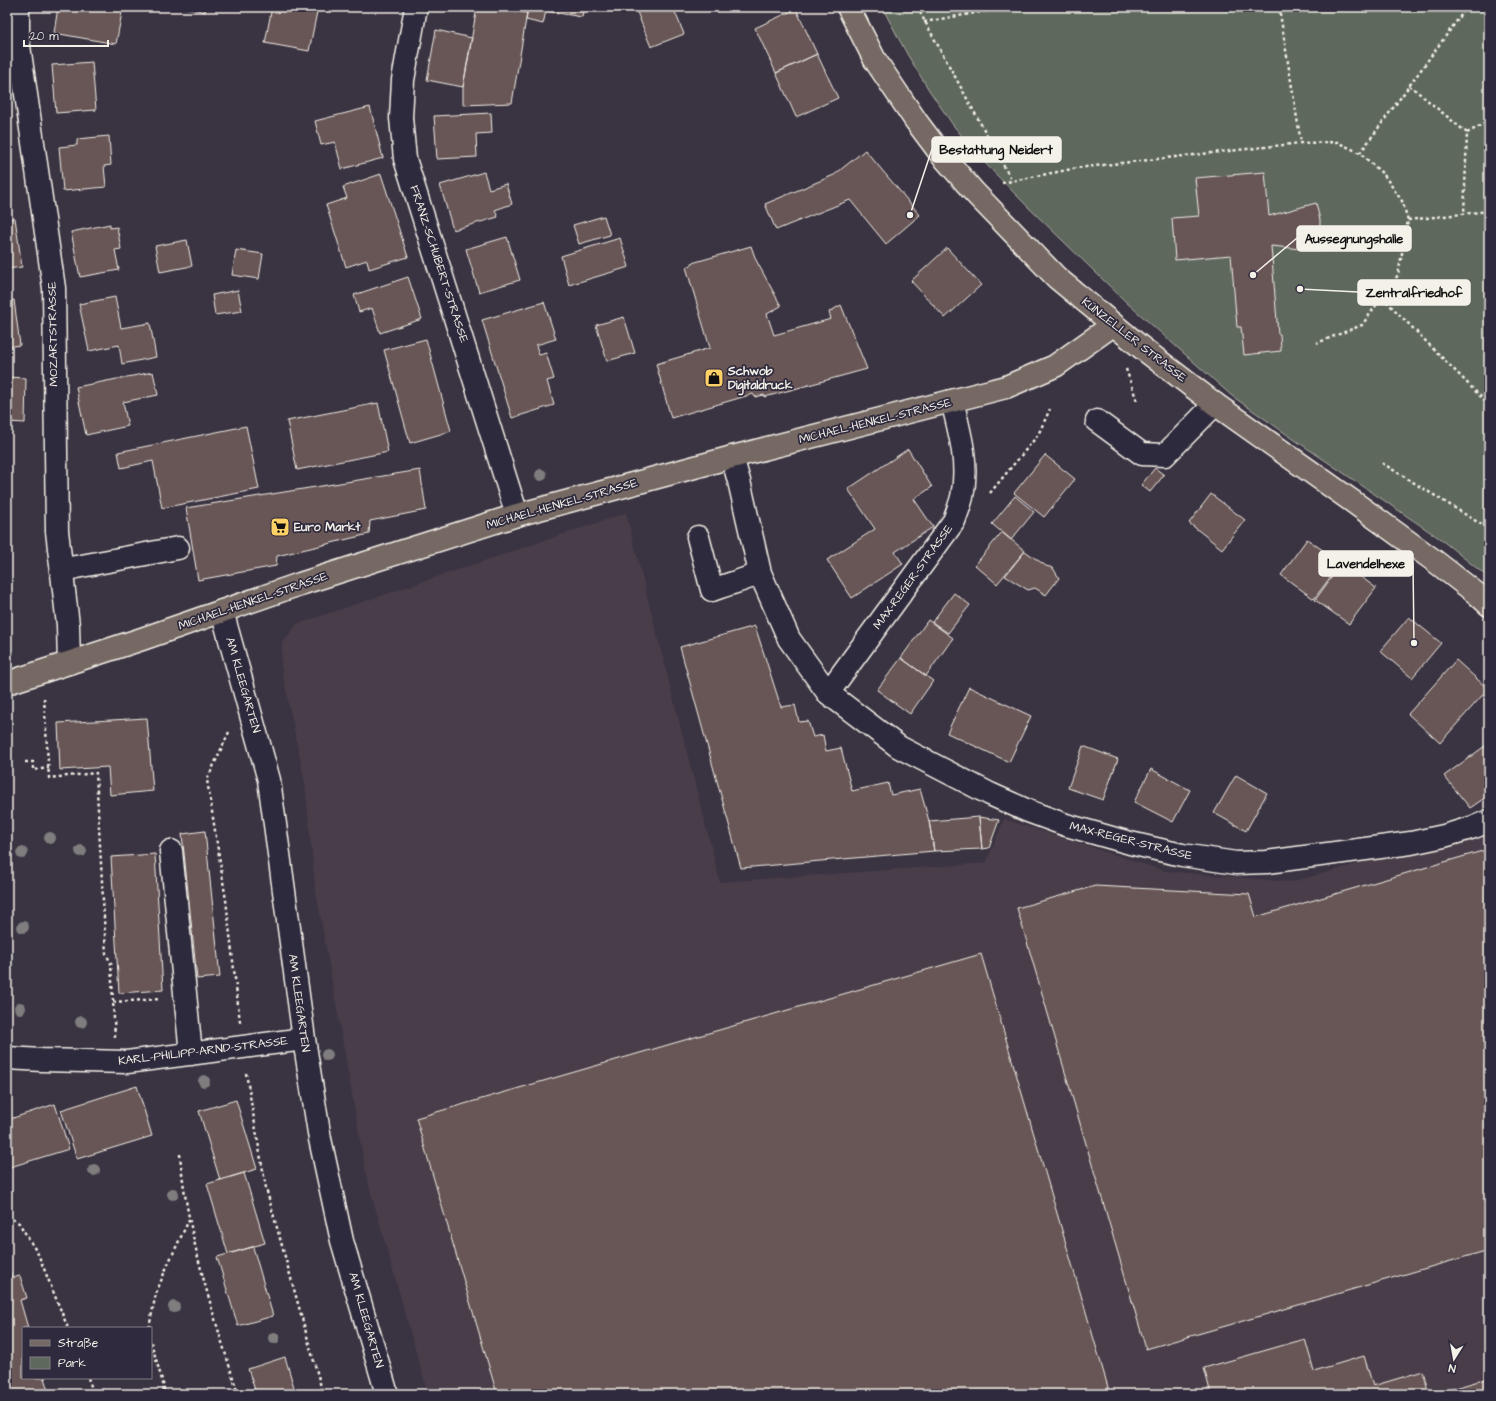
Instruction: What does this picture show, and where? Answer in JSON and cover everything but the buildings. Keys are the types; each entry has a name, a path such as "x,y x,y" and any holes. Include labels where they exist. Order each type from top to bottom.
{"main road":[{"name":"KÜNZELLER STRASSE","path":"848,7 875,60 916,121 940,153 978,197 1057,278 1215,404 1416,548 1477,594 1489,605"},
{"name":"MICHAEL-HENKEL-STRASSE","path":"7,683 294,586 517,515 732,457 1006,387 1055,366 1113,324"}],"street":[{"name":"MOZARTSTRASSE","path":"18,7 18,39 54,288 57,532 68,625 69,663"},
{"name":"FRANZ-SCHUBERT-STRASSE","path":"416,7 403,80 401,118 405,159 517,515"},
{"name":"MAX-REGER-STRASSE","path":"828,693 954,521 962,497 965,473 964,452 952,401"},
{"path":"1097,421 1142,454 1164,455 1215,404"},
{"name":"MAX-REGER-STRASSE","path":"732,457 760,573 789,639 828,693 899,747 990,794 1028,811 1066,825 1130,843 1182,856 1236,863 1268,862 1411,843 1444,836 1489,821"},
{"path":"698,537 712,590 740,580 748,579 760,573"},
{"path":"61,571 178,548"},
{"name":"AM KLEEGARTEN","path":"222,611 269,780 304,1039 320,1139 342,1241 387,1394"},
{"path":"171,851 191,1054"},
{"name":"KARL-PHILIPP-ARND-STRASSE","path":"7,1058 127,1062 304,1039"}],"path":[{"path":"917,7 1012,181"},
{"path":"924,22 1009,7"},
{"path":"1279,7 1301,143"},
{"path":"1360,152 1467,7"},
{"path":"1409,85 1467,133"},
{"path":"1467,133 1489,121"},
{"path":"1464,214 1467,133"},
{"path":"998,185 1077,168 1301,143 1337,142 1360,152 1384,175 1402,201 1408,220 1398,275 1362,326 1317,343"},
{"path":"1408,220 1489,211"},
{"path":"1382,297 1489,405"},
{"path":"989,494 1038,434 1050,409"},
{"path":"1382,463 1484,526 1489,520"},
{"path":"44,698 49,778 96,773 106,954 111,963 115,1040"},
{"path":"229,730 207,780 226,900 240,1024"},
{"path":"25,762 33,762 33,770 49,768"},
{"path":"113,1002 167,999"},
{"path":"246,1072 266,1188 323,1394"},
{"path":"180,1154 182,1177 206,1288 238,1394"},
{"path":"7,1216 19,1223 38,1254 68,1327"},
{"path":"149,1327 156,1294 168,1264 190,1218"},
{"path":"152,1345 164,1387 163,1394"},
{"path":"88,1379 94,1394"}],"shaded area":[{"path":"626,513 720,882 986,863 1004,819 1165,871 1291,882 1489,828 1489,1394 428,1394 367,1179 315,886 305,783 281,666 282,643 297,624"}],"green space":[{"path":"882,7 1489,7 1489,578 1439,538 1232,396 1126,302 979,157 953,125 929,90 907,54"}],"place":[{"name":"Bestattung Neidert","path":"910,215"},
{"name":"Aussegnungshalle","path":"1253,275"},
{"name":"Zentralfriedhof","path":"1300,289"},
{"name":"Schwob Digitaldruck","path":"714,378"},
{"name":"Euro Markt","path":"280,527"},
{"name":"Lavendelhexe","path":"1414,643"}]}
